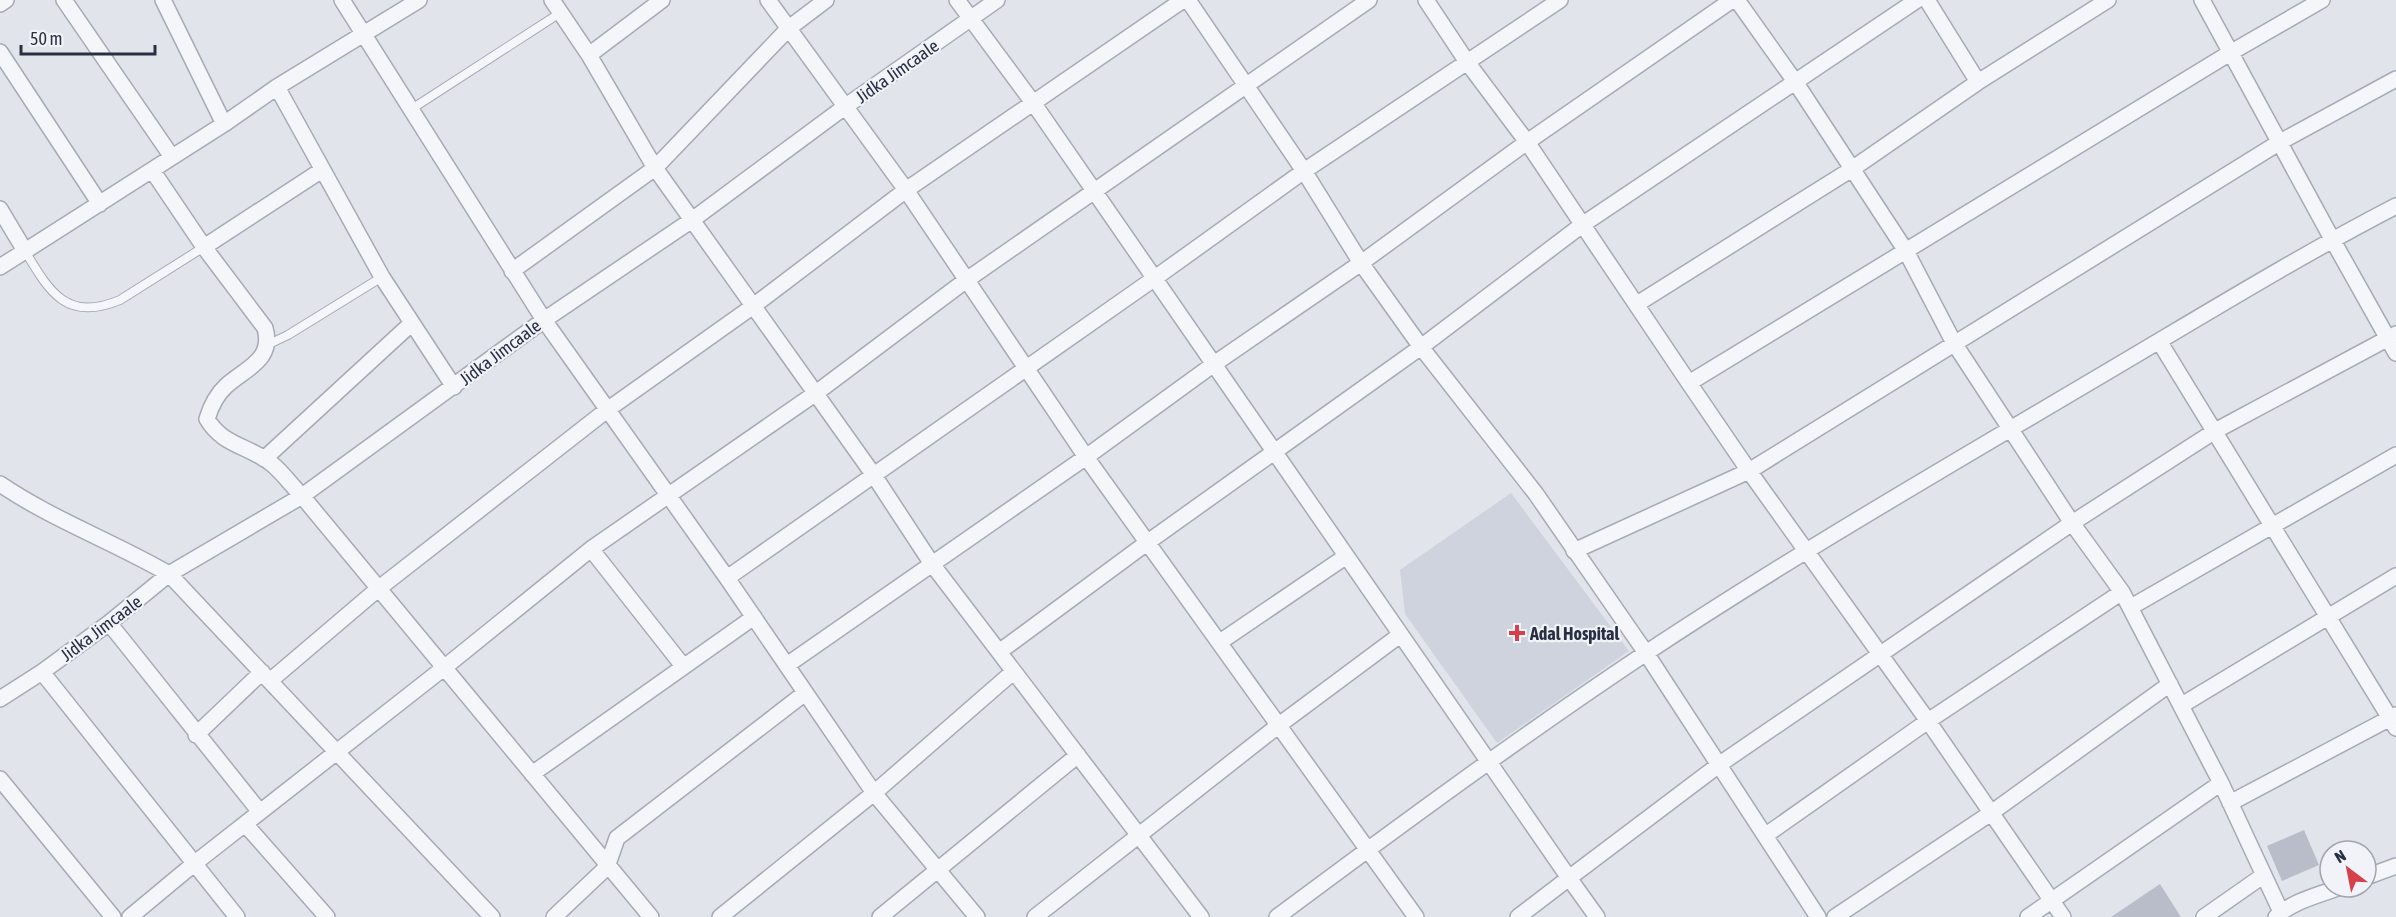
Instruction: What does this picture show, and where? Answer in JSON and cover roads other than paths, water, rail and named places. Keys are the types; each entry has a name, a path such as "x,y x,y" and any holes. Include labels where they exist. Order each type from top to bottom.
{"street":[{"path":"0,4 6,0"},
{"path":"64,0 172,157"},
{"path":"163,0 224,124"},
{"path":"342,0 544,320 727,578 874,793 939,868 977,917"},
{"path":"589,55 662,0"},
{"path":"768,0 906,190 1086,457 1416,917"},
{"path":"512,271 655,168 789,28 826,0"},
{"path":"957,0 1034,104 1597,917"},
{"name":"Jidka Jimcaale","path":"1,695 42,672 109,623 170,574 302,496 544,320 692,220 846,106 997,0"},
{"path":"196,735 267,676 607,410 752,307 906,190 1183,0"},
{"path":"1188,0 1304,171 1361,262 1421,346 1536,494 1646,653 1818,917"},
{"path":"130,917 195,862 445,667 591,549 816,393 965,280 1369,0"},
{"path":"1426,0 1467,62 1527,142 1749,471 1928,721 2063,917"},
{"path":"727,578 1304,171 1560,0"},
{"path":"787,665 1086,457 1527,142 1735,0 1796,82 1906,251 1953,343 2072,523 2131,607 2221,783 2264,875 2279,914 2318,897"},
{"path":"999,652 1421,346 1582,225 1917,0"},
{"path":"1926,0 1978,82"},
{"path":"1637,303 1852,168 1978,82 2108,0"},
{"path":"2202,0 2332,239 2392,336 2396,352"},
{"path":"1689,383 2230,53 2322,0"},
{"path":"0,267 224,124 277,87 363,36 414,1"},
{"path":"556,7 589,55 655,168 873,474 932,564 1139,834 1193,914"},
{"path":"0,52 100,204"},
{"path":"1574,551 1749,471 2280,142 2396,79"},
{"path":"277,87 382,277 454,387"},
{"path":"152,170 204,247 265,328 268,341 260,359 224,387 212,404 207,419 214,432 227,441 247,448 273,465 302,496 651,917"},
{"path":"204,247 322,170"},
{"path":"1277,917 1367,850 1646,653 1806,552 2011,428 2332,239 2396,206"},
{"path":"0,208 25,251"},
{"path":"264,459 412,323"},
{"path":"1518,917 1720,764 2072,523 2215,430 2392,336"},
{"path":"2159,342 2215,430 2328,620 2394,721 2230,803"},
{"path":"2131,607 2396,455"},
{"path":"0,484 85,532 133,553 170,574 492,917"},
{"path":"591,549 683,666"},
{"path":"1220,642 1346,557"},
{"path":"2182,705 2328,620 2396,576"},
{"path":"1766,835 1928,721 2122,592"},
{"path":"532,774 754,617"},
{"path":"109,623 260,813"},
{"path":"1035,917 1279,725 1400,635"},
{"path":"42,672 237,917"},
{"path":"720,917 874,793 1013,672"},
{"path":"1835,917 1991,813 2170,684"},
{"path":"554,917 608,867 617,838 805,693"},
{"path":"880,917 1078,755"},
{"path":"0,779 113,917"},
{"path":"2028,917 2221,783"},
{"path":"245,824 327,917"},
{"path":"2378,873 2396,866"},
{"path":"2204,917 2264,875"}],"lane":[{"path":"410,111 556,7"},
{"path":"25,251 53,293 69,304 87,309 105,306 120,300 204,247"},
{"path":"267,345 288,335 382,277"}],"place":[{"name":"Adal Hospital","path":"1517,633"}]}
